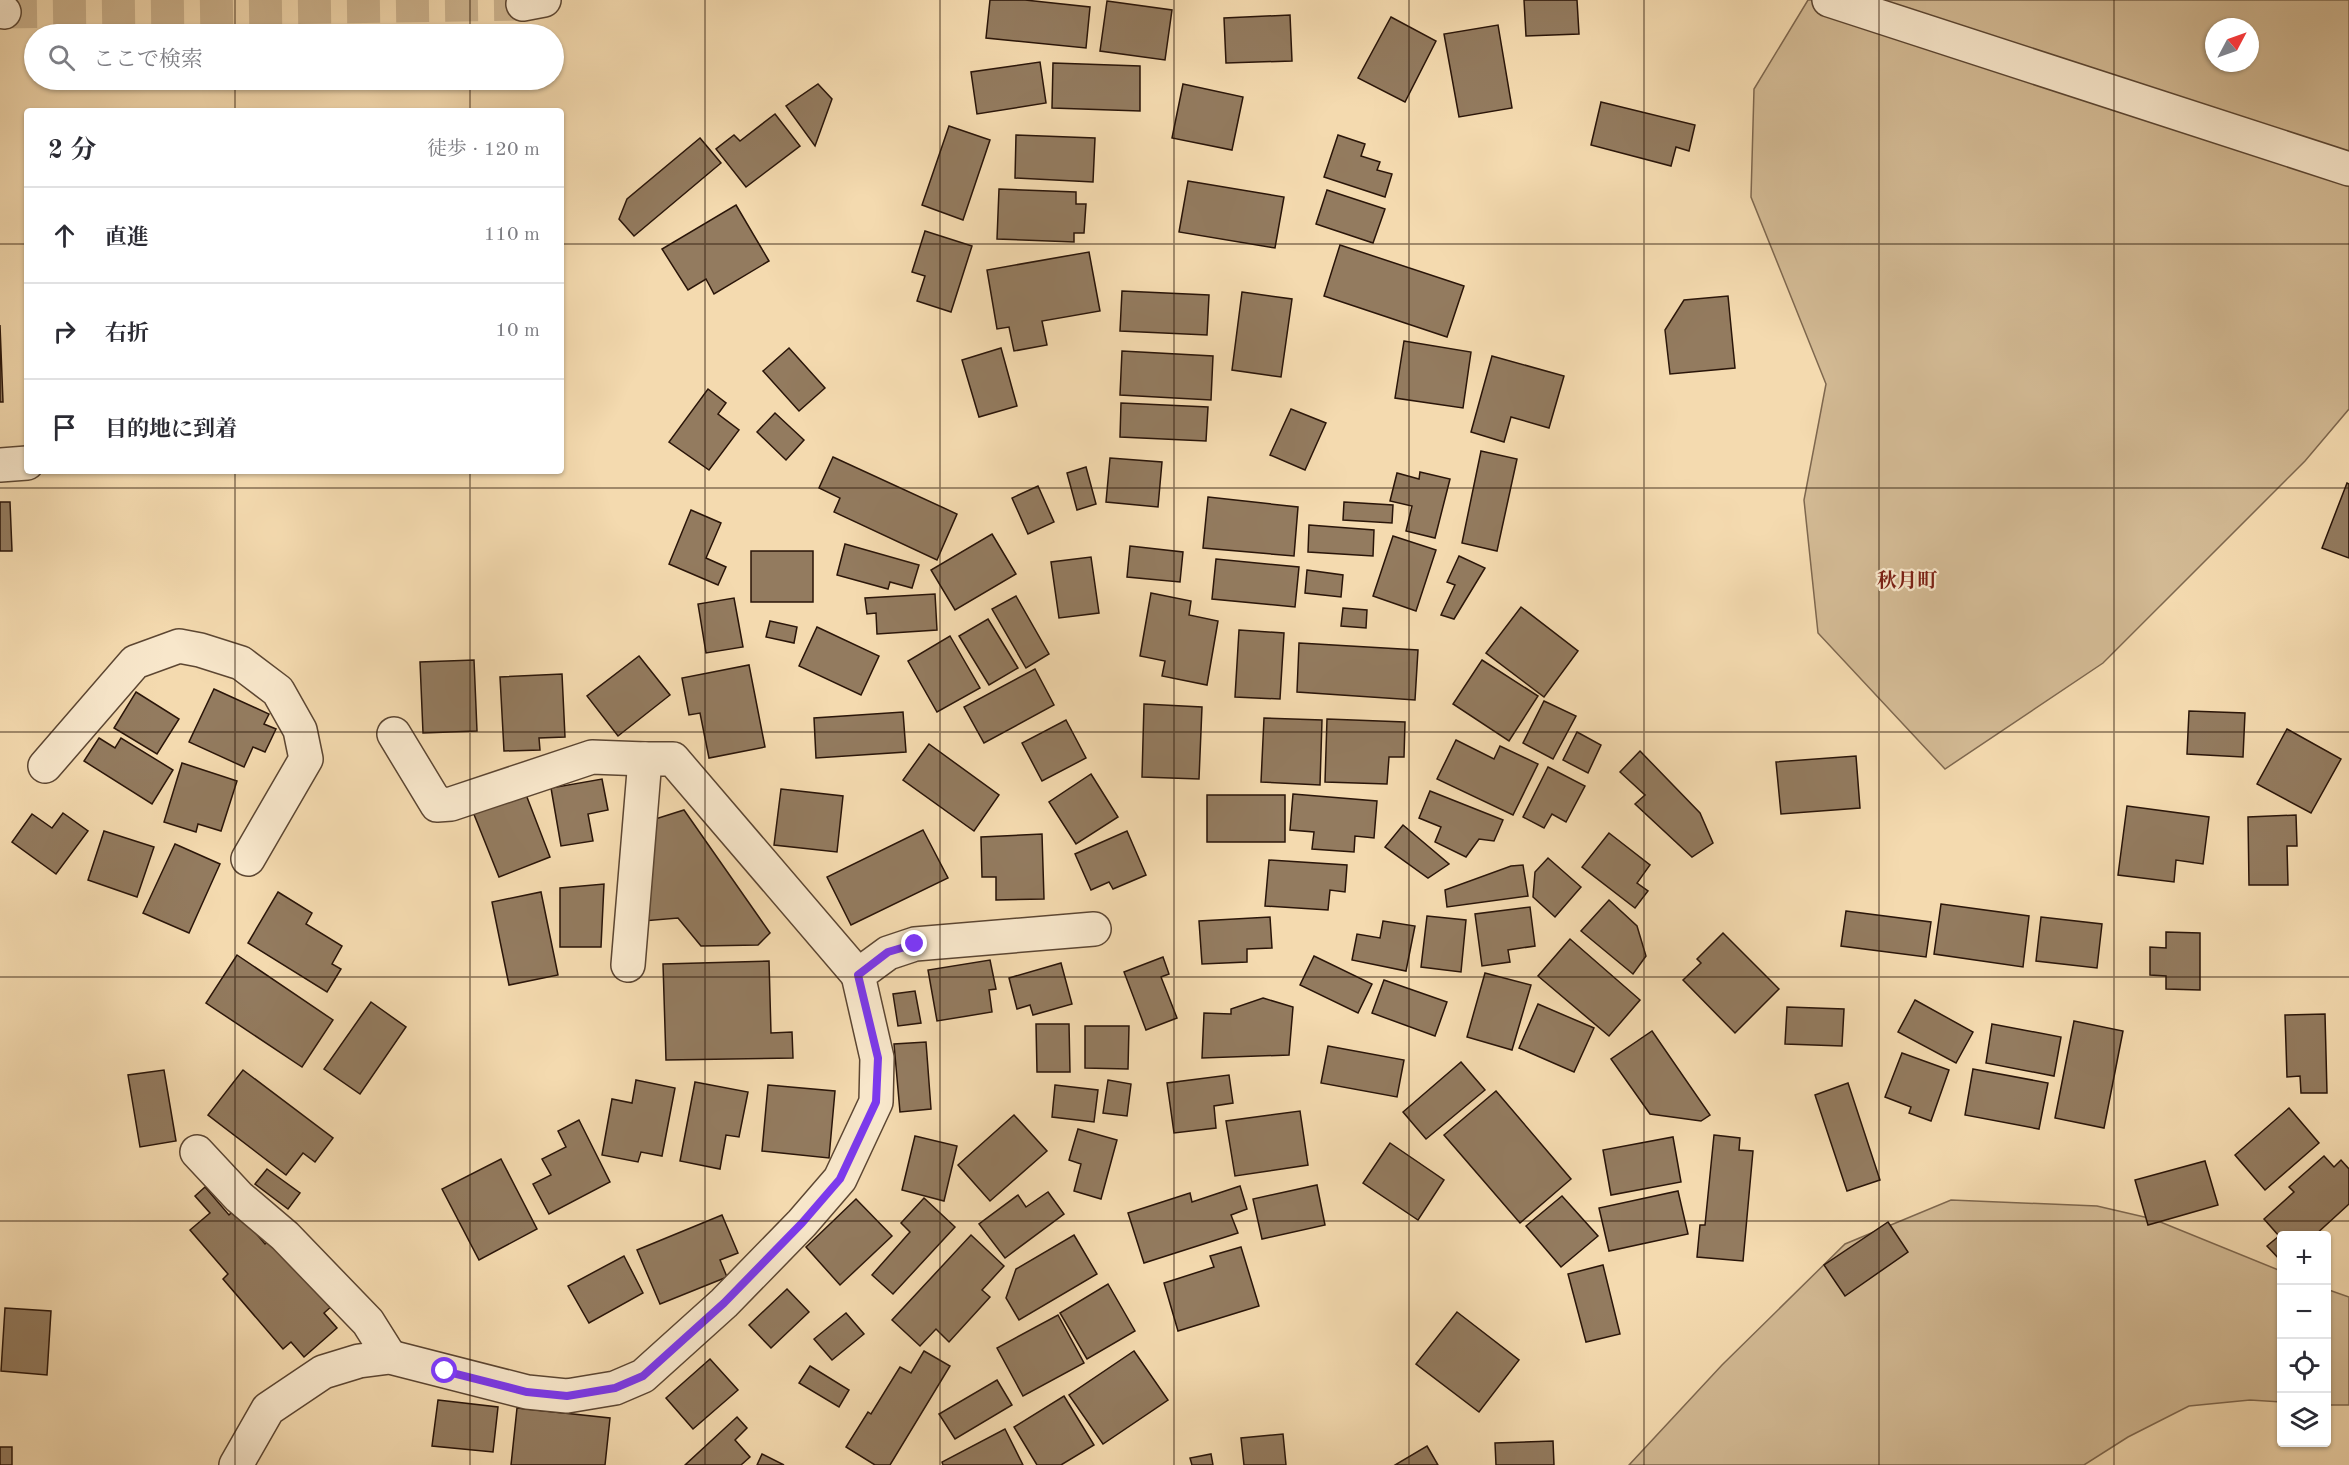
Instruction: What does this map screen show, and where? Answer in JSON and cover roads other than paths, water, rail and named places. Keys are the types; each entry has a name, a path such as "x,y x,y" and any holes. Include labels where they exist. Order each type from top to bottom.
{"street":[{"path":"1829,0 2349,169"},
{"path":"0,465 24,463"},
{"path":"45,766 135,662 179,646 242,663 278,690 300,730 306,759 248,859"},
{"path":"236,1465 268,1409 323,1372 359,1361 390,1357 527,1392 567,1396 615,1388 643,1376 724,1303 802,1223 844,1170 876,1102 878,1058 858,975 673,759 592,757 451,804 437,805 394,734"},
{"path":"628,965 645,759"},
{"path":"858,975 888,952 915,944 1094,929"},
{"path":"197,1152 239,1197 285,1236 368,1322 390,1357"}],"tunnel":[{"path":"4,12 523,4"}],"district":[{"name":"秋月町","path":"1907,582"}]}
